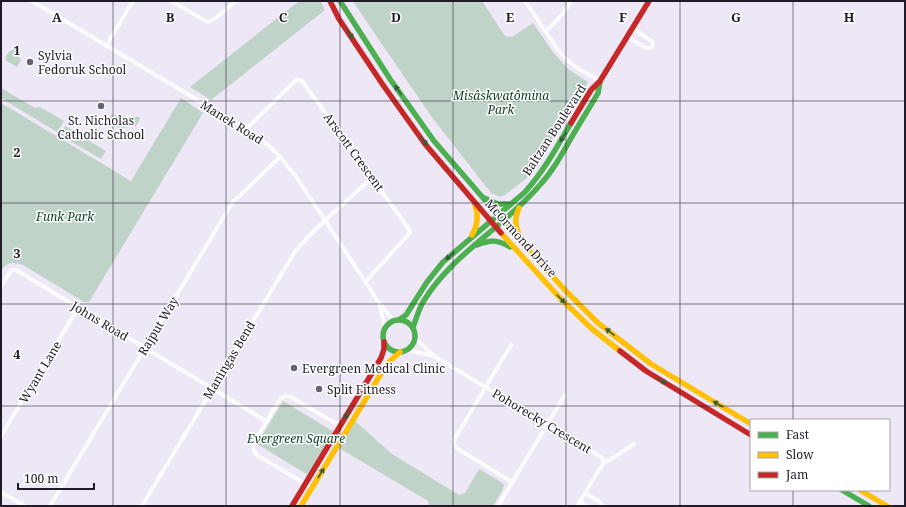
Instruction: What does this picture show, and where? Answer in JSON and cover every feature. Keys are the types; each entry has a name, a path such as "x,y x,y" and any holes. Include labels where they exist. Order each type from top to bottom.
{"main road":[{"name":"McOrmond Drive","path":"330,1 383,85 425,144 490,222 559,297 592,329 646,371 750,434"},
{"name":"McOrmond Drive","path":"340,1 390,78 434,141 497,216 565,290 598,323 651,364 750,423"},
{"name":"Baltzan Boulevard","path":"400,319 406,315 424,286 448,258 511,204 542,172 591,90 600,81 649,1"},
{"name":"Baltzan Boulevard","path":"413,328 423,303 434,286 450,267 540,186 554,167 598,93 600,81"},
{"path":"482,197 498,204 511,204"},
{"path":"469,239 478,221 477,210 472,200"},
{"path":"520,205 515,216 515,226 526,248"},
{"path":"473,246 495,240 503,242 515,250"},
{"path":"301,506 389,362 412,346 415,338 413,328 410,324 400,319 393,320 385,327 382,337 386,347 390,350 402,352"},
{"path":"292,506 381,358 384,349 384,342"},
{"path":"844,491 869,506"},
{"path":"862,491 887,506"}],"street":[{"name":"Manek Road","path":"32,1 246,129 267,144 295,174 365,282 393,320"},
{"path":"106,46 133,1"},
{"path":"171,1 208,22 213,20 236,1"},
{"path":"525,1 558,50 568,61 600,81"},
{"path":"546,31 567,10 572,1"},
{"path":"627,37 646,48 652,47 653,43 633,28"},
{"name":"Arscott Crescent","path":"246,129 296,80 303,82 410,232 365,282"},
{"name":"Rajput Way","path":"50,506 232,203 280,157"},
{"name":"Maningas Bend","path":"142,506 213,389 287,262 301,244 372,178"},
{"name":"Johns Road","path":"1,286 10,272 12,270 16,270 266,421"},
{"name":"Manek Road","path":"378,301 385,327"},
{"name":"Wyant Lane","path":"1,436 78,308"},
{"name":"Pohorecky Crescent","path":"415,338 434,356 600,456 603,462 602,467 579,504"},
{"path":"511,345 455,438 454,443 458,449 512,482"},
{"name":"Pohorecky Crescent","path":"402,352 412,352 434,356"},
{"path":"498,506 565,395"},
{"path":"312,488 254,452 254,442 266,421 280,399 285,396 291,396 347,430"},
{"path":"603,462 610,460 634,444"},
{"path":"1,492 25,506"},
{"path":"585,493 600,502 602,506"},
{"path":"579,504 587,506"}],"green space":[{"path":"299,1 320,1 325,10 211,100 190,87"},
{"name":"Misâskwatômina Park","path":"353,1 482,1 505,36 512,37 533,23 553,52 568,69 588,82 533,173 505,195 500,197 491,193 431,116"},
{"path":"15,49 21,60 17,67 5,60 8,53"},
{"path":"1,88 35,108 40,107 64,121 57,132 1,98"},
{"name":"Funk Park","path":"181,98 203,113 89,302 84,302 23,265 10,263 3,268 1,272 1,103 131,181"},
{"path":"111,115 139,117 140,119 136,126 129,126 120,129 107,121"},
{"path":"65,126 106,151 101,159 60,135"},
{"name":"Evergreen Square","path":"283,401 334,432 308,475 257,444"},
{"path":"355,421 392,454 459,495 465,493 479,469 501,482 504,485 502,491 493,506 429,506 428,501 339,448"}],"traffic: fast":[{"path":"340,1 390,79 434,141 522,243"},
{"path":"413,327 423,302 448,269 525,201 548,175 560,158 598,93 600,82"},
{"path":"400,319 406,315 427,282 443,262 525,192 532,184 571,123"},
{"path":"484,198 498,204 511,204"},
{"path":"477,245 494,241 510,247"},
{"path":"396,320 402,320 411,324 415,336 411,348 402,352 396,352 387,348 383,339 383,333 387,324 396,320"},
{"path":"844,491 869,506"}],"traffic: slow":[{"path":"472,235 476,228 477,220 475,205"},
{"path":"519,208 516,217 516,225 522,241"},
{"path":"501,233 559,297 592,329 620,351"},
{"path":"522,243 598,323 651,364 750,423"},
{"path":"301,506 379,377 389,362 400,352"},
{"path":"862,491 887,506"}],"traffic: jam":[{"path":"330,1 339,19 425,144 501,233"},
{"path":"571,123 591,90 600,81 649,1"},
{"path":"292,506 381,358 384,349 384,342"},
{"path":"620,351 646,371 750,434"}],"place":[{"name":"Sylvia Fedoruk School","path":"30,62"},
{"name":"St. Nicholas Catholic School","path":"101,106"},
{"name":"Evergreen Medical Clinic","path":"294,368"},
{"name":"Split Fitness","path":"319,389"}]}
